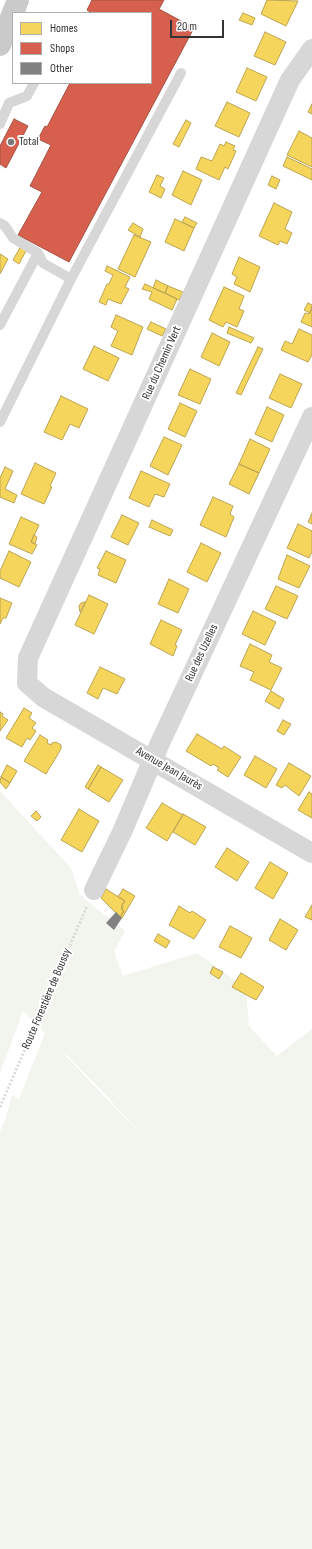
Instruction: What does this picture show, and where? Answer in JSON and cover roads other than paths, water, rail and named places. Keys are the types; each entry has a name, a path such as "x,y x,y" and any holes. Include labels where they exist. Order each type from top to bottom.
{"main road":[{"path":"13,12 18,0"},
{"path":"0,45 12,15"}],"street":[{"name":"Rue du Chemin Vert","path":"27,683 28,658 290,80 312,49"},
{"name":"Rue des Uzelles","path":"94,890 312,417"},
{"name":"Avenue Jean Jaurès","path":"27,683 43,697 312,853"}],"lane":[{"path":"0,422 71,279 181,73"},
{"path":"0,124 9,103 27,96 33,84"},
{"path":"0,223 5,226 13,238 38,253 43,263 71,279"},
{"path":"0,325 38,253"}],"place":[{"name":"Total","path":"11,142"}]}
